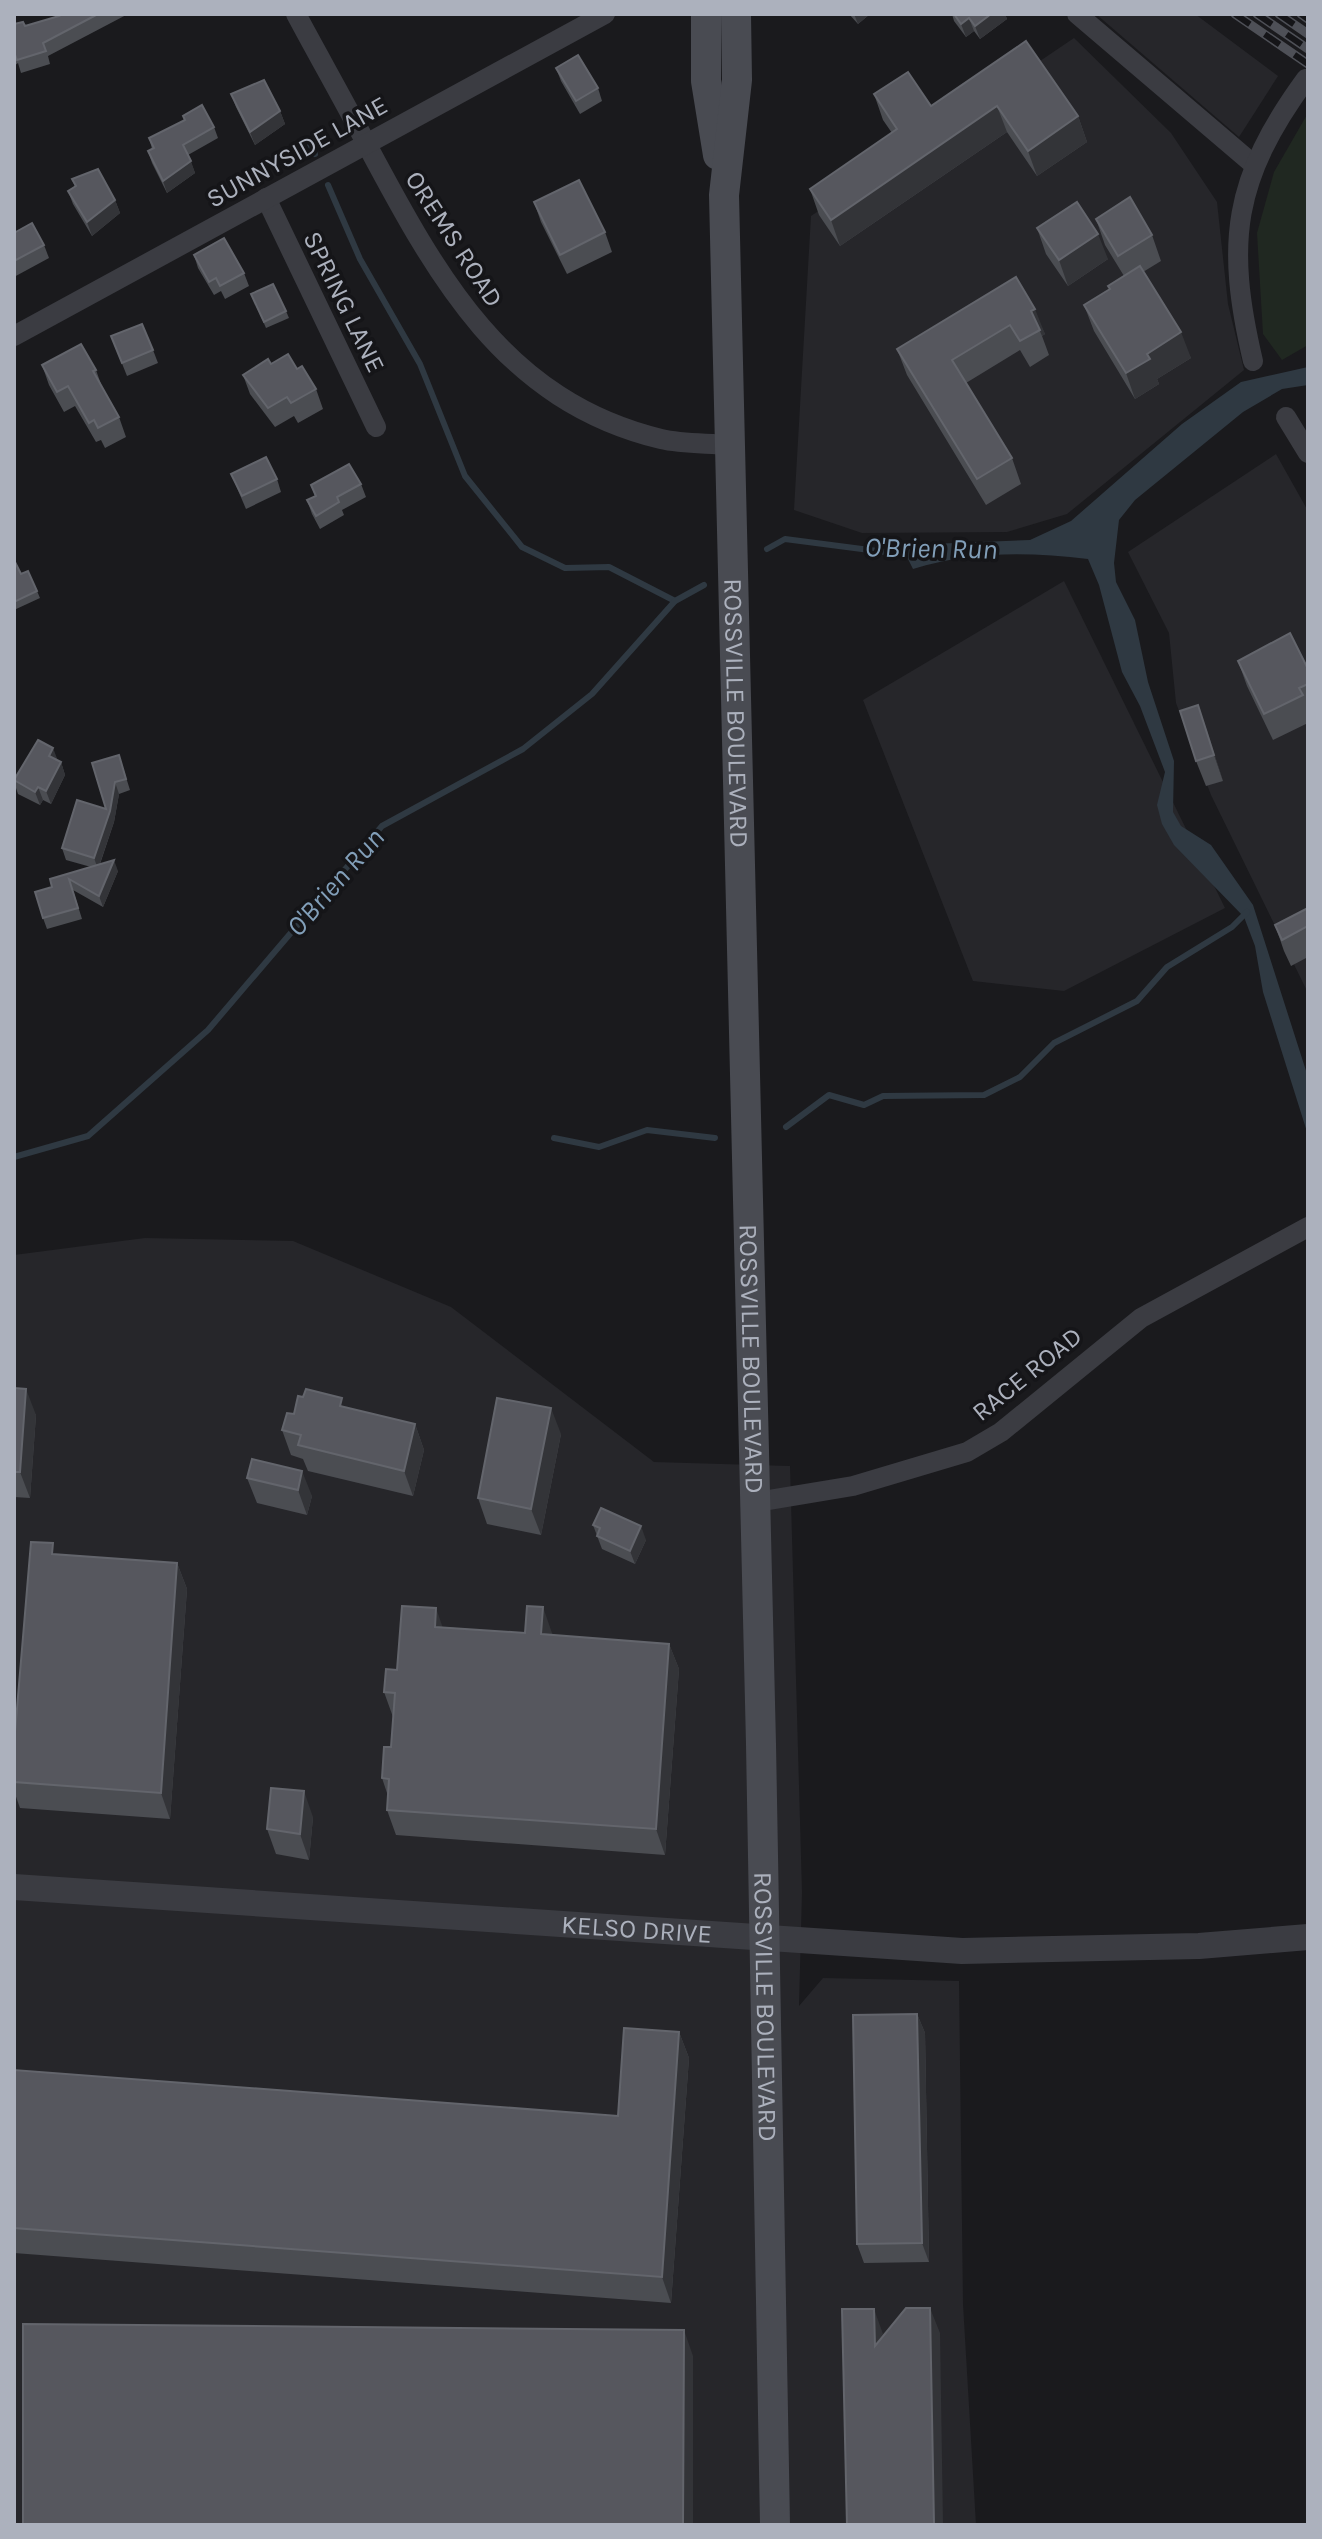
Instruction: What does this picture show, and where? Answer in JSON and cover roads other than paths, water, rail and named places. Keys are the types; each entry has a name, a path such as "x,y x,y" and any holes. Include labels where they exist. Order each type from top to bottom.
{"main road":[{"name":"ROSSVILLE BOULEVARD","path":"706,14 706,81 724,195"},
{"name":"ROSSVILLE BOULEVARD","path":"736,14 737,80 724,195 756,1502 775,2525"}],"street":[{"name":"OREMS ROAD","path":"296,14 418,240 456,299 513,360 584,409 626,428 664,440 728,445"},
{"name":"SUNNYSIDE LANE","path":"14,336 605,14"},
{"path":"1077,14 1253,164"},
{"path":"1253,361 1236,275 1239,226 1253,164 1279,116 1306,79"},
{"name":"SPRING LANE","path":"266,198 376,427"},
{"path":"1286,417 1308,453"},
{"name":"RACE ROAD","path":"756,1502 853,1486 967,1452 1001,1432 1141,1318 1308,1227"},
{"name":"KELSO DRIVE","path":"14,1887 763,1940 962,1951 1199,1946 1308,1937"}],"water":[{"path":"1308,367 1308,385 1282,389 1243,412 1135,500 1119,520 1114,563 1116,582 1135,620 1148,682 1174,761 1173,812 1181,826 1211,845 1253,905 1308,1077 1308,1135 1263,992 1255,946 1244,917 1174,845 1162,824 1157,805 1165,772 1140,706 1122,672 1099,585 1088,559 1044,555 978,556 913,569 906,555 930,544 1030,540 1071,521 1182,424 1241,382"}],"waterway":[{"path":"310,144 315,154"},
{"path":"328,185 360,259 420,364 465,476 522,547 565,568 609,567 675,601"},
{"name":"O'Brien Run","path":"767,549 785,539 885,552 924,551"},
{"name":"O'Brien Run","path":"14,1157 88,1136 208,1030 382,826 523,749 592,694 675,601 704,585"},
{"path":"786,1127 829,1095 864,1105 883,1096 984,1095 1020,1077 1054,1043 1137,1001 1167,967 1232,927 1247,912"},
{"path":"554,1138 599,1147 647,1130 715,1138"}],"railway":[{"path":"1235,14 1308,64"},
{"path":"1257,14 1308,49"},
{"path":"1279,14 1308,34"},
{"path":"1301,14 1308,19"}]}
